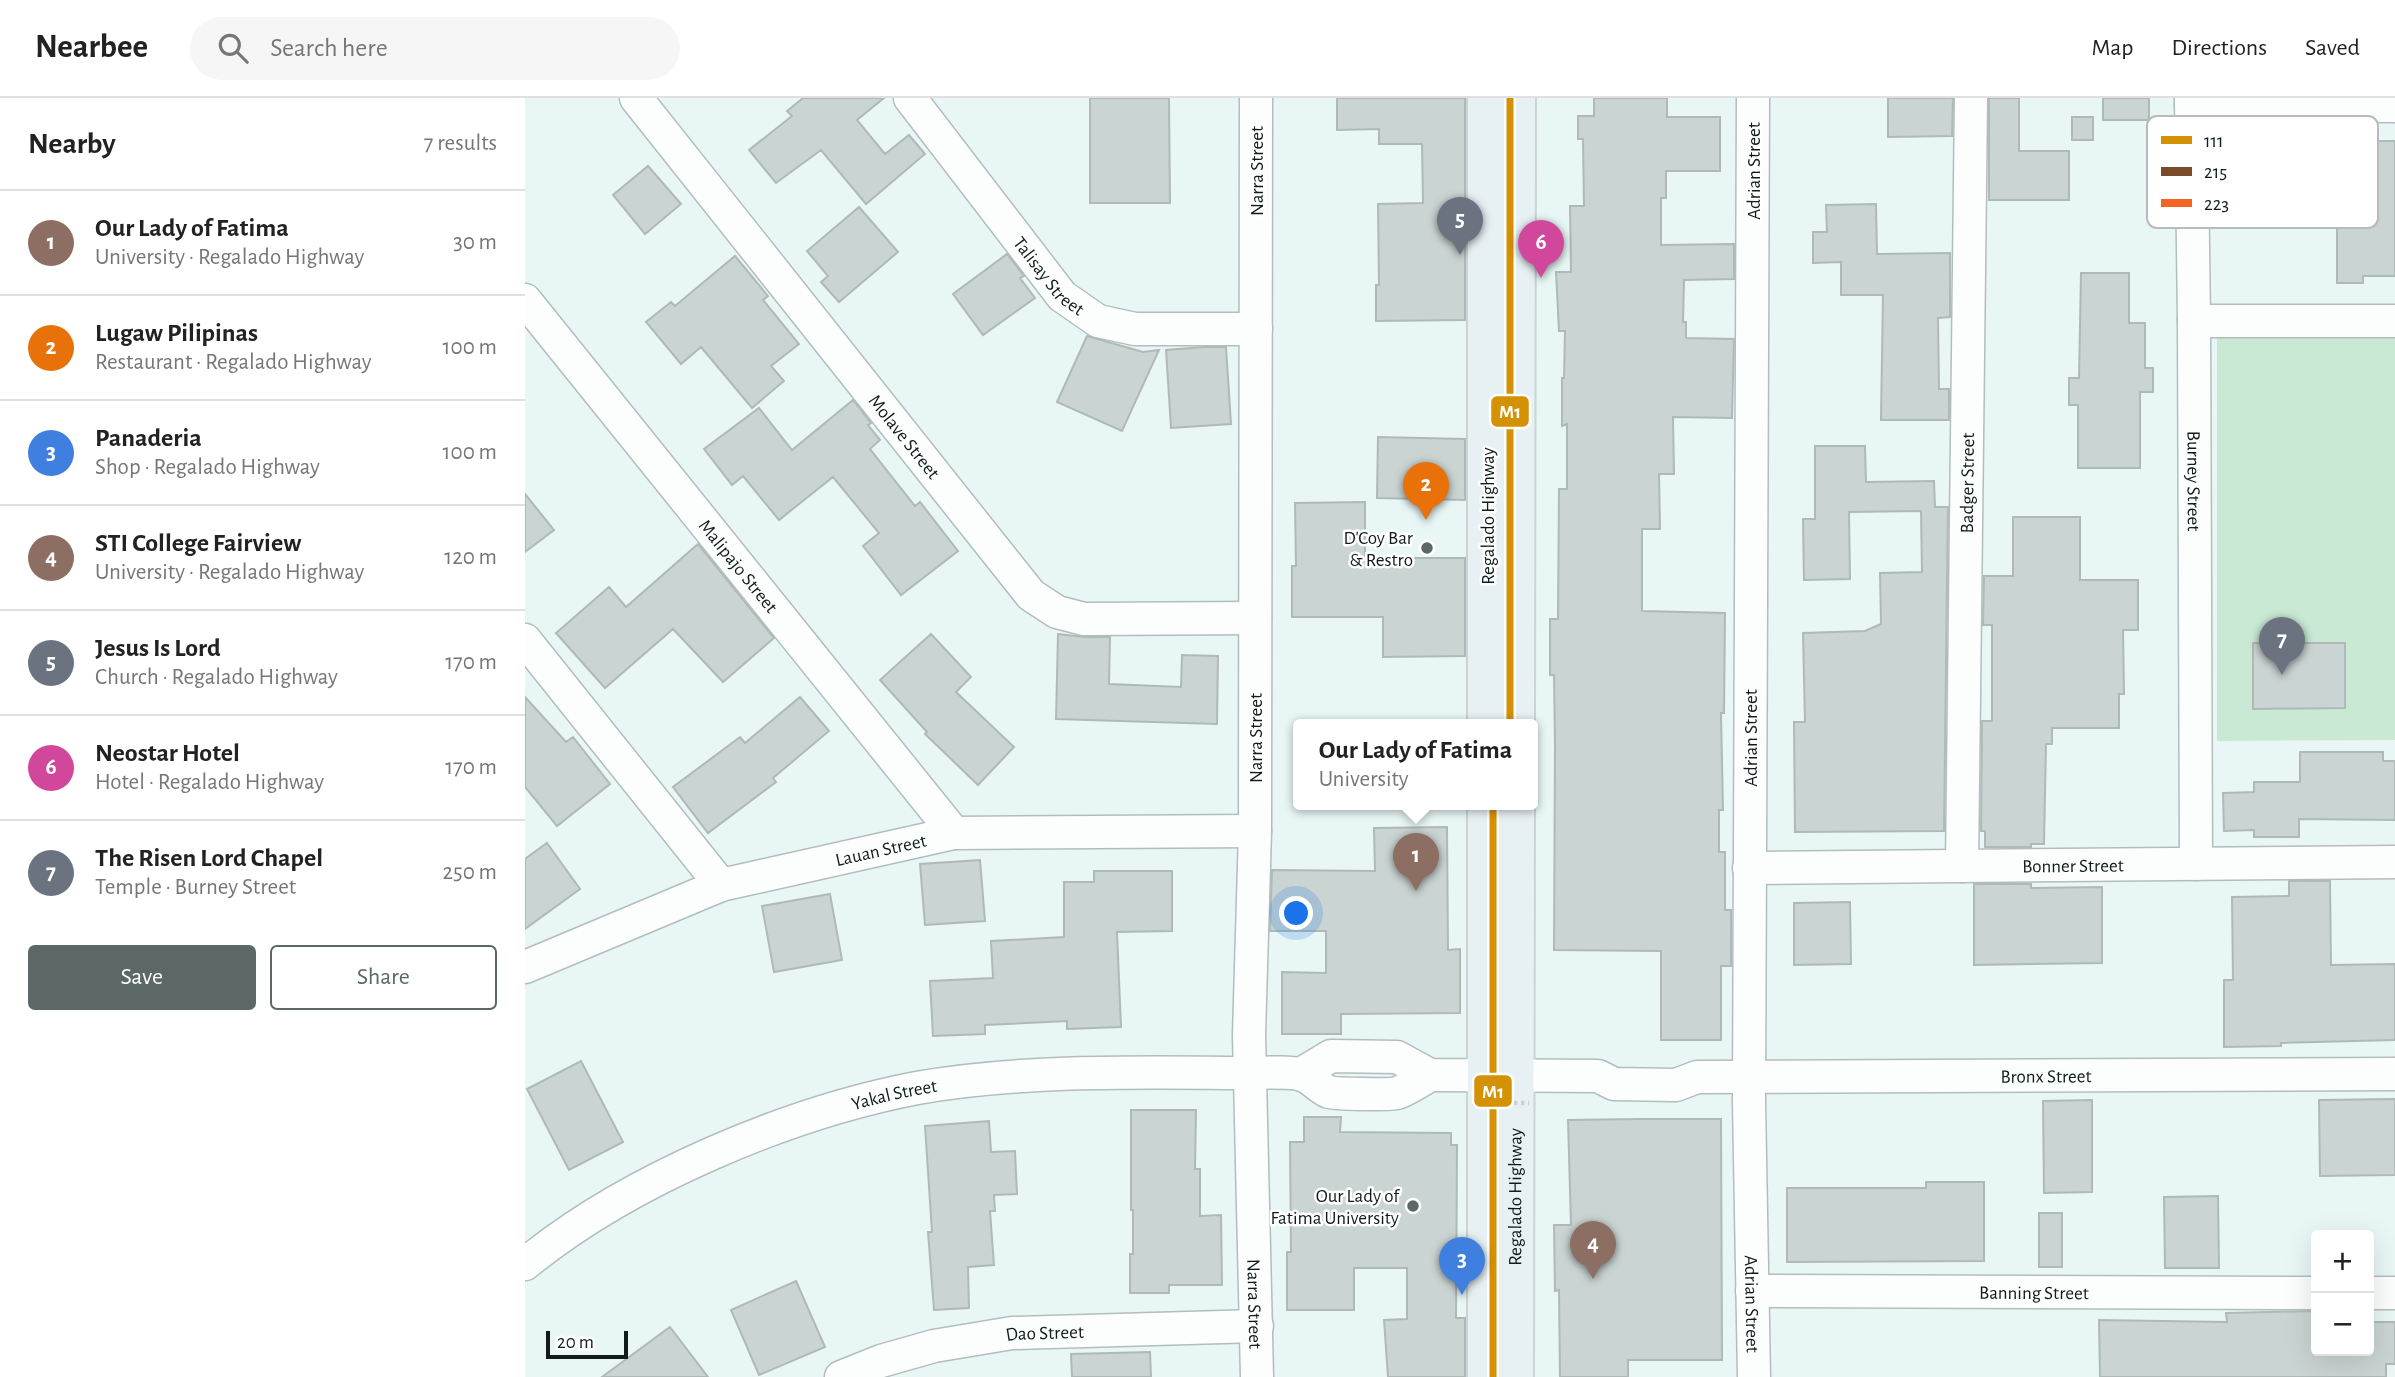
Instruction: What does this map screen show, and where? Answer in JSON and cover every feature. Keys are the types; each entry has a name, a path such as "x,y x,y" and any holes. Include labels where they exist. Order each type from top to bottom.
{"main road":[{"name":"Regalado Highway","path":"1487,98 1487,719"},
{"name":"Regalado Highway","path":"1515,719 1516,98"},
{"name":"Regalado Highway","path":"1487,810 1514,1377"},
{"name":"Regalado Highway","path":"1487,1377 1515,810"}],"street":[{"name":"Molave Street","path":"636,98 1031,595 1057,612 1084,619 1255,618"},
{"name":"Talisay Street","path":"910,98 1062,296 1098,321 1135,329 1256,329"},
{"name":"Narra Street","path":"1256,98 1255,831 1248,1035 1257,1377"},
{"name":"Adrian Street","path":"1753,98 1749,868 1753,1377"},
{"name":"Badger Street","path":"1962,866 1971,98"},
{"path":"2191,102 2395,106"},
{"name":"Burney Street","path":"2193,228 2196,864"},
{"name":"Malipajo Street","path":"525,300 954,833"},
{"path":"2194,321 2395,321"},
{"path":"525,640 721,885"},
{"name":"Lauan Street","path":"525,967 721,885 954,833 1255,831"},
{"name":"Bonner Street","path":"1749,868 2395,862"},
{"name":"Yakal Street","path":"525,1264 589,1217 647,1184 712,1154 785,1125 918,1088 1000,1078 1088,1074 1301,1074 1331,1056 1397,1057 1430,1075 1500,1089"},
{"name":"Bronx Street","path":"1500,1089 1598,1076 1614,1084 1676,1085 1697,1077 1750,1076 2395,1074"},
{"name":"Banning Street","path":"1752,1291 2311,1293"},
{"path":"2374,1293 2395,1293"},
{"name":"Dao Street","path":"841,1377 881,1361 934,1346 1012,1333 1257,1326"}],"green space":[{"path":"2395,334 2395,740 2217,741 2217,335"}],"building":[{"path":"803,98 884,98 857,120 885,154 909,135 925,154 866,204 821,150 776,183 749,150 792,116 787,111"},
{"path":"1090,98 1169,98 1170,203 1090,203"},
{"path":"1337,98 1465,98 1465,320 1376,321 1376,285 1379,285 1378,204 1423,203 1422,144 1379,144 1379,129 1337,130"},
{"path":"1594,98 1667,98 1667,117 1720,117 1720,171 1666,171 1666,198 1661,198 1661,245 1734,244 1734,279 1684,280 1683,322 1686,322 1686,338 1734,339 1732,418 1673,417 1674,474 1659,474 1660,529 1642,529 1642,611 1725,613 1724,713 1721,713 1723,810 1719,810 1719,852 1725,852 1725,910 1731,910 1731,966 1721,966 1721,1040 1661,1040 1661,951 1554,950 1555,745 1554,675 1550,675 1550,619 1558,619 1559,489 1567,489 1567,424 1562,426 1565,331 1559,331 1556,272 1571,272 1570,206 1584,206 1583,139 1578,139 1578,116 1594,116"},
{"path":"1888,98 1953,98 1952,136 1888,137"},
{"path":"1989,98 2019,98 2019,151 2069,151 2069,200 1989,200"},
{"path":"2103,98 2149,98 2147,120 2103,120"},
{"path":"2072,117 2093,117 2093,140 2072,140"},
{"path":"2378,141 2395,141 2395,276 2363,276 2363,283 2337,283 2337,228 2378,228"},
{"path":"648,166 681,204 645,234 613,195"},
{"path":"1876,204 1877,254 1950,253 1950,317 1938,318 1939,389 1949,389 1949,420 1881,420 1883,295 1841,295 1841,262 1813,263 1813,232 1827,232 1826,205"},
{"path":"859,207 898,252 839,302 821,282 828,276 807,251"},
{"path":"1007,254 1024,276 1020,278 1035,298 983,335 953,294"},
{"path":"735,256 768,296 763,300 799,344 771,366 784,381 752,408 701,347 681,364 646,322 671,302 675,306"},
{"path":"2081,273 2129,273 2129,323 2145,323 2145,368 2153,368 2153,392 2140,392 2140,468 2078,468 2078,405 2069,405 2069,378 2079,378"},
{"path":"1087,336 1143,352 1159,350 1122,431 1057,402"},
{"path":"1226,347 1231,424 1171,428 1166,350"},
{"path":"853,400 880,440 870,449 915,506 920,502 958,551 901,595 863,546 879,533 833,477 779,520 743,476 732,485 704,449 759,408 792,450"},
{"path":"1378,437 1465,439 1465,500 1377,498"},
{"path":"1815,446 1865,446 1866,482 1934,481 1935,507 1948,507 1944,831 1795,832 1794,722 1805,722 1803,633 1865,631 1881,624 1880,573 1922,572 1921,511 1849,512 1850,579 1804,580 1803,519 1815,519"},
{"path":"525,494 554,530 525,552"},
{"path":"1365,502 1365,558 1465,558 1465,656 1383,657 1383,617 1292,617 1292,566 1296,566 1295,503"},
{"path":"2013,517 2080,517 2080,580 2138,580 2138,630 2123,630 2124,694 2119,694 2119,728 2052,728 2052,744 2046,744 2044,844 2031,844 2031,847 1985,847 1985,831 1981,831 1982,721 1992,721 1992,625 1983,625 1984,576 2013,576"},
{"path":"698,544 774,638 723,682 673,629 605,688 556,633 609,587 626,607"},
{"path":"931,634 971,677 956,692 1014,747 978,785 925,734 927,732 880,680"},
{"path":"1058,634 1110,637 1109,684 1181,687 1182,655 1218,656 1217,724 1056,719"},
{"path":"2253,643 2345,643 2345,708 2253,709"},
{"path":"525,697 566,742 573,737 610,784 557,826 525,787"},
{"path":"800,697 829,731 773,778 776,782 708,833 673,787 740,737 745,743"},
{"path":"2300,752 2383,752 2383,761 2395,761 2395,820 2299,819 2299,837 2254,837 2254,830 2224,831 2223,793 2254,792 2254,782 2300,782"},
{"path":"1447,827 1448,950 1460,949 1460,1013 1341,1014 1341,1034 1282,1034 1282,972 1326,973 1326,931 1270,931 1272,870 1375,871 1374,828"},
{"path":"547,843 580,889 525,929 525,859"},
{"path":"980,860 985,921 925,925 920,864"},
{"path":"1094,871 1172,871 1172,931 1117,932 1121,1027 1067,1029 1067,1021 985,1025 985,1034 933,1036 930,981 993,978 991,941 1064,937 1064,882 1094,882"},
{"path":"2289,881 2330,881 2331,965 2395,964 2395,1040 2224,1047 2224,980 2233,980 2232,897 2289,896"},
{"path":"1974,884 2031,884 2031,888 2102,887 2102,963 1974,965"},
{"path":"830,894 842,960 774,972 762,906"},
{"path":"1850,902 1851,964 1794,965 1794,903"},
{"path":"581,1061 623,1142 569,1170 527,1089"},
{"path":"2395,1099 2395,1175 2320,1176 2319,1100"},
{"path":"2092,1100 2092,1192 2044,1193 2043,1101"},
{"path":"1131,1110 1196,1110 1195,1169 1200,1169 1200,1216 1221,1215 1222,1285 1169,1285 1169,1293 1130,1293 1130,1254 1133,1254"},
{"path":"1304,1117 1341,1117 1340,1132 1451,1133 1451,1145 1457,1145 1456,1318 1465,1318 1465,1377 1388,1377 1384,1320 1407,1319 1407,1268 1354,1268 1354,1310 1287,1310 1287,1252 1291,1252 1290,1142 1304,1142"},
{"path":"1721,1119 1722,1360 1628,1360 1628,1377 1560,1377 1559,1290 1555,1291 1554,1225 1571,1225 1568,1120"},
{"path":"989,1121 991,1152 1015,1151 1017,1194 994,1195 995,1211 990,1211 994,1265 968,1267 969,1308 934,1310 928,1232 932,1232 925,1126"},
{"path":"1926,1182 1984,1182 1984,1261 1787,1262 1787,1188 1926,1188"},
{"path":"2218,1196 2219,1268 2165,1268 2164,1197"},
{"path":"2039,1213 2062,1213 2062,1267 2039,1267"},
{"path":"796,1281 825,1347 759,1375 731,1310"},
{"path":"2311,1311 2311,1356 2374,1356 2374,1322 2395,1322 2395,1364 2386,1364 2386,1377 2100,1377 2099,1320 2227,1322 2226,1313"},
{"path":"670,1327 708,1377 602,1377"},
{"path":"1150,1352 1151,1377 1072,1377 1071,1354"}],"transit line":[{"name":"M1","path":"1510,98 1510,719"},
{"name":"M1","path":"1493,810 1493,1377"}],"place":[{"name":"Jesus Is Lord","path":"1460,255"},
{"name":"Neostar Hotel","path":"1541,278"},
{"name":"Lugaw Pilipinas","path":"1426,520"},
{"name":"D'Coy Bar & Restro","path":"1427,548"},
{"name":"The Risen Lord Chapel","path":"2282,675"},
{"name":"Our Lady of Fatima","path":"1416,891"},
{"name":"Our Lady of Fatima University","path":"1413,1206"},
{"name":"STI College Fairview","path":"1593,1279"},
{"name":"Panaderia","path":"1462,1295"}]}
